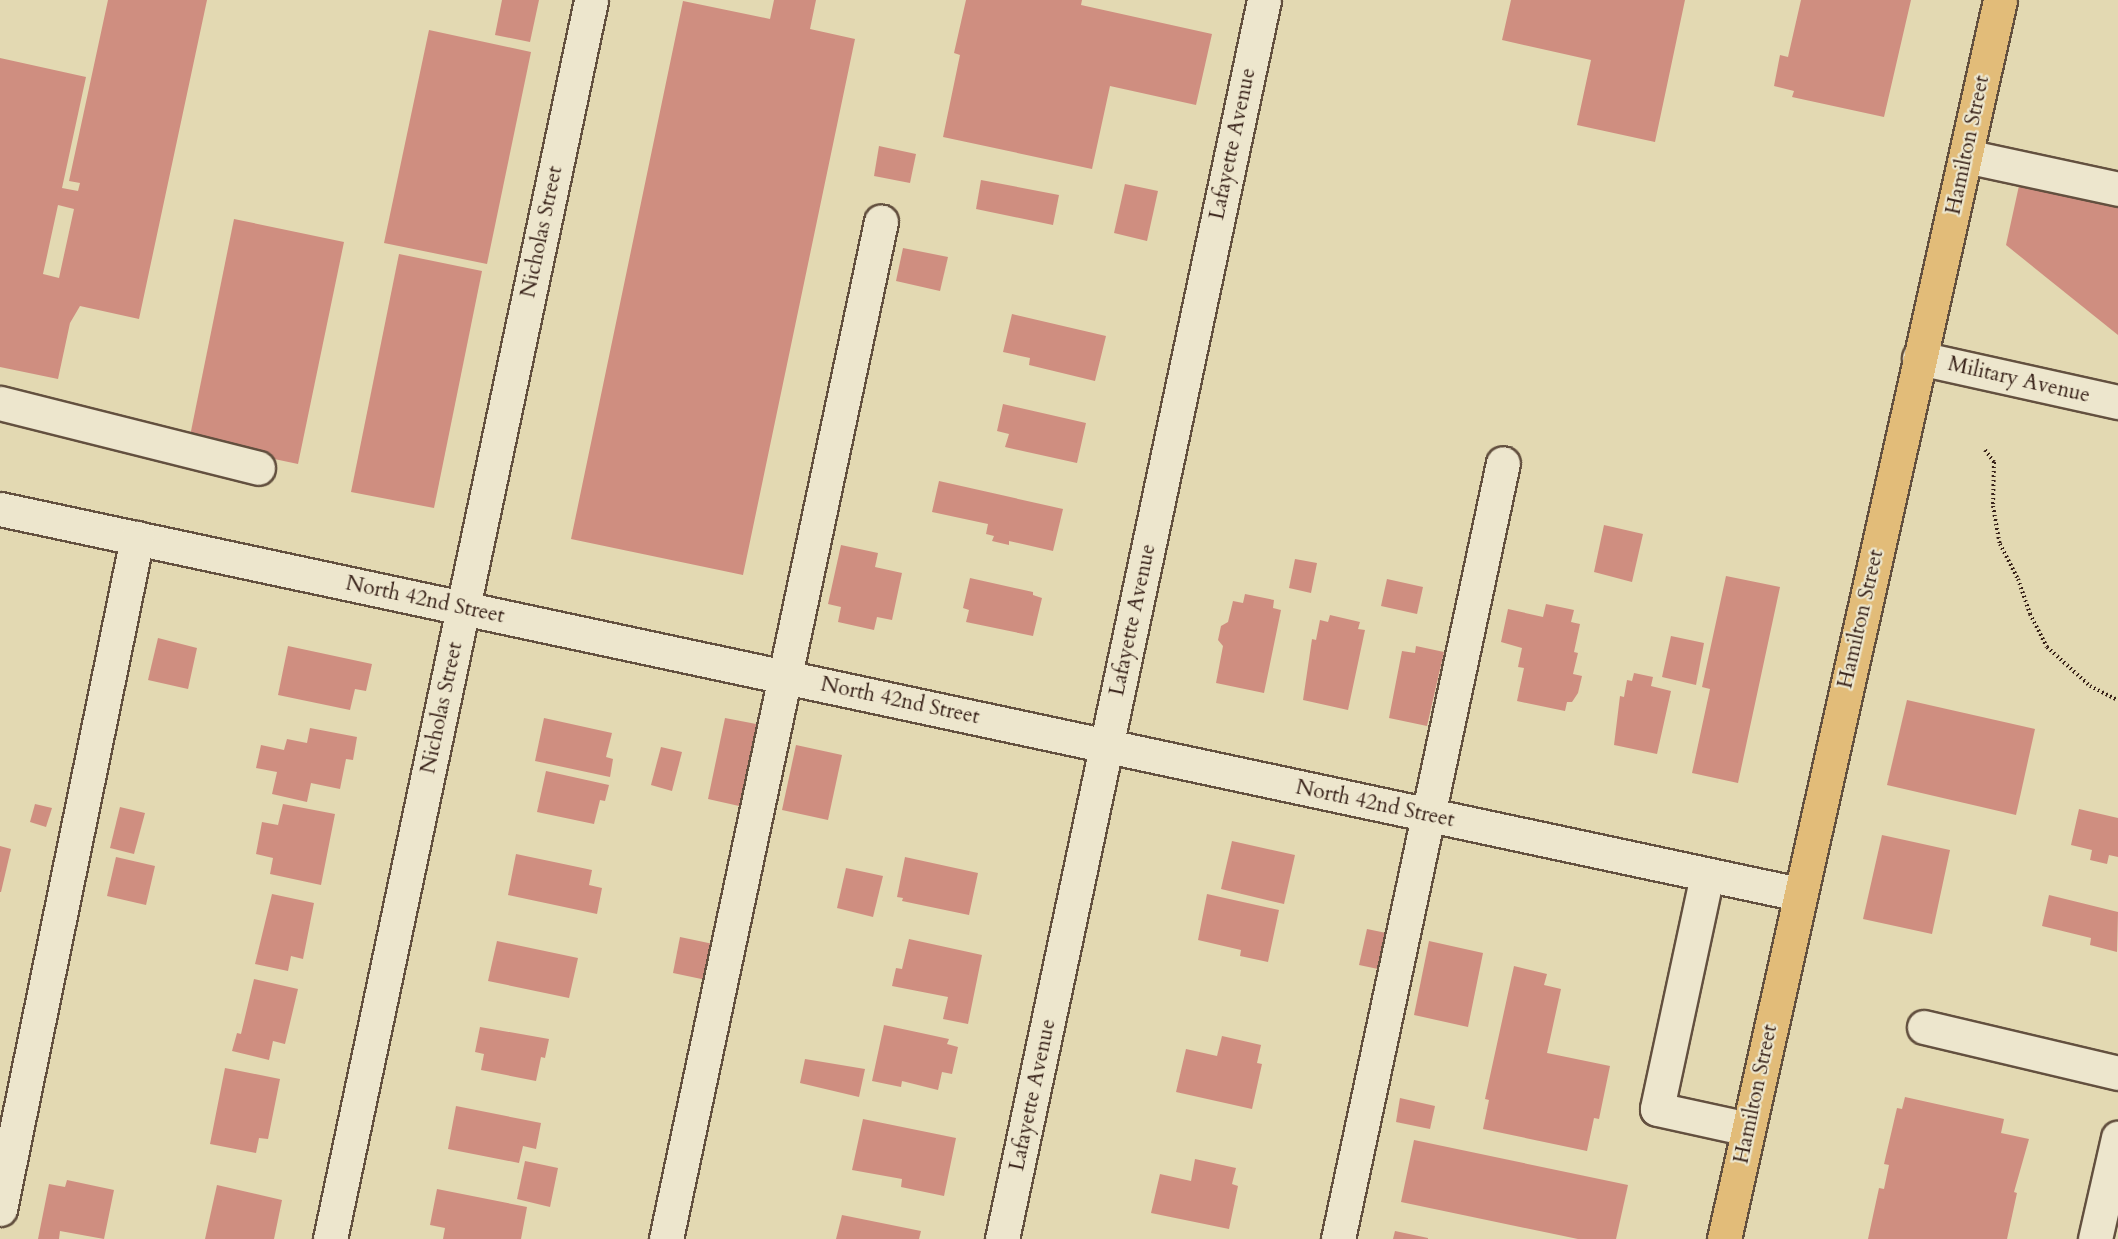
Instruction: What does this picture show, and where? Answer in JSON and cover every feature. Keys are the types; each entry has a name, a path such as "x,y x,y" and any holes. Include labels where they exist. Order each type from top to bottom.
{"main road":[{"name":"Hamilton Street","path":"1724,1239 1799,894 2000,0"}],"street":[{"name":"Nicholas Street","path":"330,1239 591,0"},
{"name":"Lafayette Avenue","path":"1002,1239 1264,0"},
{"path":"1966,156 2118,189"},
{"path":"666,1239 881,221"},
{"name":"Military Avenue","path":"1919,358 2118,402"},
{"path":"0,403 258,468"},
{"path":"1338,1239 1503,463"},
{"name":"North 42nd Street","path":"0,509 1799,894"},
{"path":"0,1209 137,538"},
{"path":"1707,875 1657,1109 1748,1129"},
{"path":"1924,1027 2118,1073"},
{"path":"2095,1239 2118,1138"}],"path":[{"path":"1984,450 1994,462 1993,506 2000,544 2018,579 2034,622 2047,647 2090,686 2118,700"}],"building":[{"path":"108,0 207,0 139,319 80,306 70,323 58,379 0,367 0,58 86,77 62,188 78,191 80,183 69,181","holes":["58,205 74,209 59,278 43,274"]},
{"path":"502,0 539,0 530,42 495,35"},
{"path":"774,0 816,0 810,29 855,39 743,575 571,539 683,1 770,19"},
{"path":"966,0 1082,0 1081,5 1212,34 1196,105 1110,86 1092,169 943,137 960,55 954,53"},
{"path":"1511,0 1685,0 1655,142 1577,125 1591,60 1502,40"},
{"path":"1801,0 1911,0 1884,117 1792,97 1794,91 1774,86 1780,55 1788,57"},
{"path":"429,30 531,52 487,264 384,243"},
{"path":"879,146 916,154 910,183 874,176"},
{"path":"981,180 1059,195 1053,225 976,209"},
{"path":"2020,181 2118,203 2118,335 2006,245"},
{"path":"1125,184 1158,191 1147,241 1114,233"},
{"path":"234,219 344,242 298,464 189,441"},
{"path":"903,248 948,257 940,291 896,281"},
{"path":"399,254 482,271 434,508 351,492"},
{"path":"1012,314 1106,336 1095,381 1029,365 1030,358 1003,352"},
{"path":"1003,404 1086,423 1077,463 1005,447 1009,434 997,431"},
{"path":"939,481 1063,509 1053,551 1009,541 1009,545 992,541 994,536 986,534 988,524 932,512"},
{"path":"1604,525 1643,534 1632,582 1594,572"},
{"path":"841,545 878,553 875,567 902,573 892,620 877,617 874,630 838,622 841,607 828,604"},
{"path":"1295,559 1317,563 1311,593 1289,588"},
{"path":"1726,576 1780,587 1738,783 1692,773 1710,689 1702,687"},
{"path":"970,578 1033,592 1033,595 1042,598 1033,636 966,622 969,610 963,608"},
{"path":"1387,579 1423,587 1417,614 1381,606"},
{"path":"1245,594 1274,600 1273,608 1281,610 1264,693 1216,683 1223,646 1218,640 1221,626 1228,622 1233,601 1243,603"},
{"path":"1546,604 1574,610 1571,622 1580,624 1574,652 1578,653 1573,674 1582,676 1578,693 1572,702 1567,702 1565,711 1517,701 1524,668 1518,667 1522,648 1501,642 1508,609 1543,617"},
{"path":"1330,615 1360,622 1358,629 1365,630 1348,710 1303,700 1312,639 1316,640 1320,620 1328,622"},
{"path":"1671,636 1704,643 1696,685 1662,677"},
{"path":"158,638 197,648 188,689 148,680"},
{"path":"288,646 372,664 366,691 355,689 350,710 278,695"},
{"path":"1416,646 1444,652 1427,726 1389,718 1402,651 1415,653"},
{"path":"1634,673 1653,677 1651,686 1671,691 1657,754 1614,745 1620,696 1624,697 1627,680 1632,681"},
{"path":"1907,700 2035,729 2016,815 1887,785"},
{"path":"544,718 612,733 606,757 613,759 610,777 535,761"},
{"path":"725,718 766,726 748,808 708,799"},
{"path":"310,728 357,737 353,760 346,759 340,789 311,783 307,802 272,794 277,772 256,768 261,745 284,750 287,739 307,743"},
{"path":"796,745 842,755 828,820 782,810"},
{"path":"661,747 682,752 672,791 651,785"},
{"path":"546,771 609,785 605,801 600,800 594,824 537,812"},
{"path":"35,804 52,808 46,827 30,822"},
{"path":"283,804 335,814 321,885 270,874 273,858 256,854 262,822 278,825"},
{"path":"120,807 145,813 134,854 110,848"},
{"path":"2079,809 2118,818 2118,857 2109,855 2107,864 2090,860 2092,850 2071,845"},
{"path":"1882,835 1950,850 1932,934 1863,919"},
{"path":"1232,841 1295,855 1284,904 1221,889"},
{"path":"0,846 11,849 1,892 0,892"},
{"path":"516,854 592,870 589,885 602,888 597,914 508,895"},
{"path":"116,857 155,866 146,905 107,896"},
{"path":"905,857 978,873 969,915 902,901 903,898 897,897"},
{"path":"846,868 883,876 873,917 837,908"},
{"path":"272,894 314,903 303,959 291,956 288,971 255,964"},
{"path":"1207,894 1279,910 1268,962 1240,956 1241,950 1198,940"},
{"path":"2049,895 2118,912 2117,952 2090,945 2091,938 2042,926"},
{"path":"1367,929 1391,934 1383,970 1359,965"},
{"path":"680,937 718,945 711,981 673,973"},
{"path":"909,939 982,955 968,1024 943,1019 948,997 892,986 896,968 902,969"},
{"path":"497,941 578,958 569,998 488,981"},
{"path":"1429,941 1483,953 1468,1027 1414,1015"},
{"path":"1514,966 1547,974 1544,985 1561,989 1547,1053 1610,1066 1599,1119 1594,1118 1587,1151 1483,1129 1489,1100 1485,1099"},
{"path":"254,979 298,989 285,1044 273,1041 269,1060 232,1051 237,1033 241,1034"},
{"path":"884,1025 949,1039 947,1044 958,1047 952,1074 942,1072 938,1090 902,1081 901,1087 872,1081"},
{"path":"480,1027 549,1039 545,1058 541,1057 536,1081 481,1070 484,1054 475,1052"},
{"path":"1222,1036 1261,1045 1257,1063 1262,1064 1252,1109 1176,1092 1186,1049 1217,1056"},
{"path":"805,1059 865,1069 859,1097 800,1083"},
{"path":"225,1068 280,1079 268,1139 259,1138 256,1153 210,1144"},
{"path":"1905,1097 2004,1119 2001,1133 2029,1139 2014,1192 2017,1193 2007,1239 1868,1239 1879,1188 1884,1189 1889,1165 1884,1164 1897,1108 1902,1109"},
{"path":"1400,1098 1435,1106 1430,1129 1396,1122"},
{"path":"456,1106 541,1123 536,1149 523,1146 519,1163 448,1149"},
{"path":"863,1119 956,1138 944,1196 901,1187 902,1179 852,1170"},
{"path":"1414,1140 1628,1185 1616,1239 1578,1239 1401,1202"},
{"path":"1195,1159 1236,1168 1232,1184 1238,1186 1229,1229 1151,1213 1160,1174 1191,1181"},
{"path":"525,1161 558,1168 550,1207 517,1199"},
{"path":"67,1180 114,1190 104,1239 60,1231 59,1239 38,1239 49,1184 65,1187"},
{"path":"217,1185 282,1200 274,1239 205,1239"},
{"path":"437,1189 527,1207 521,1239 443,1239 445,1228 430,1225"},
{"path":"842,1215 921,1231 919,1239 836,1239"},
{"path":"1395,1231 1428,1238 1428,1239 1393,1239"}]}
